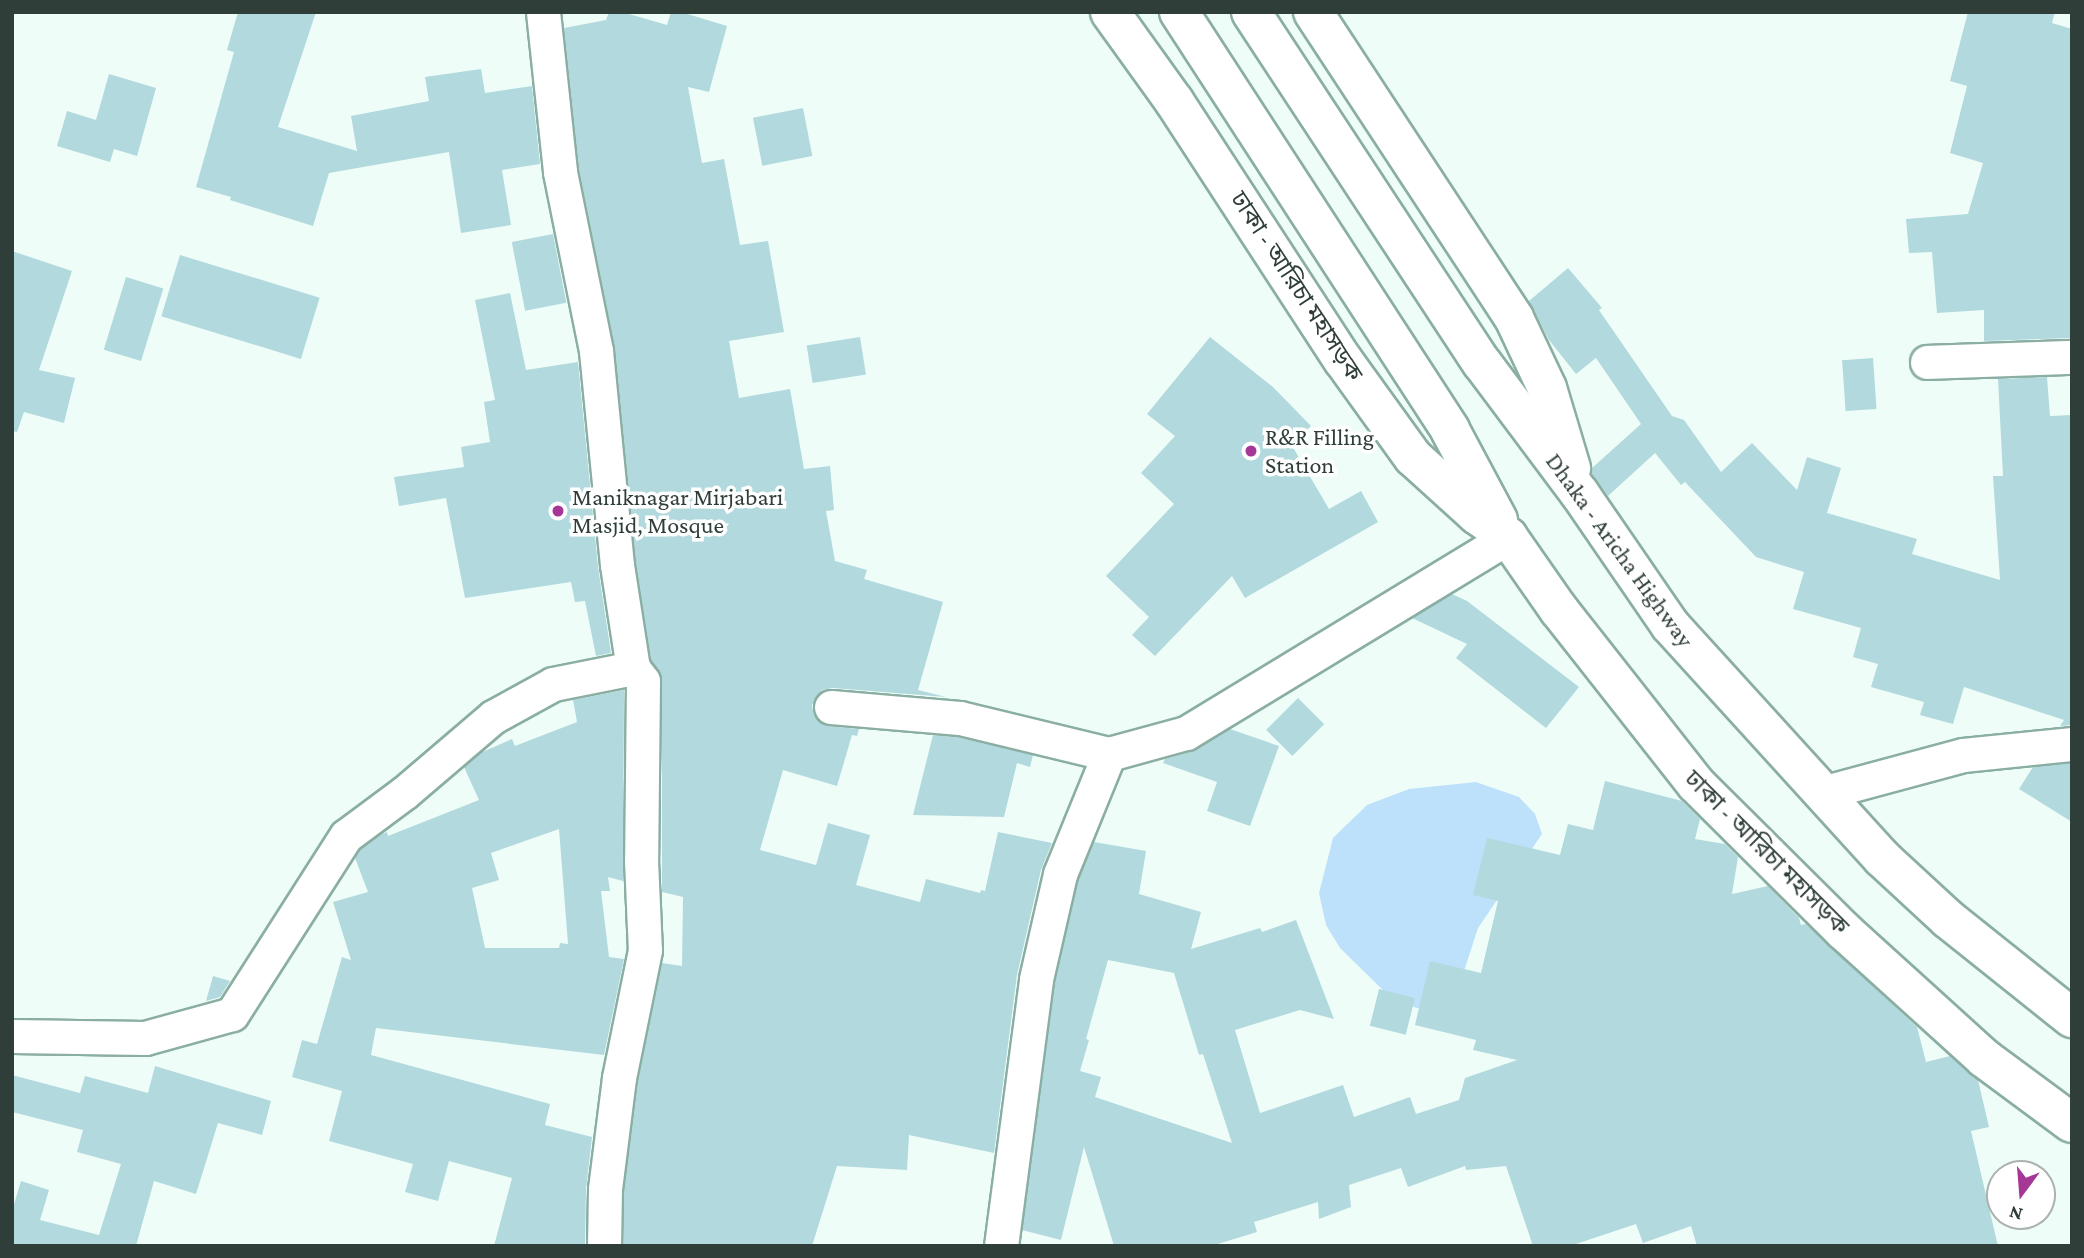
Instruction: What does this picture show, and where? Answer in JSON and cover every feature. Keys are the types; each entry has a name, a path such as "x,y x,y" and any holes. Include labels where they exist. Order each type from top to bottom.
{"highway":[{"name":"ঢাকা - আরিচা মহাসড়ক","path":"1110,12 1174,101 1343,360 1413,457 1477,515 1508,537"},
{"name":"ঢাকা - আরিচা মহাসড়ক","path":"1179,12 1450,430 1508,537 1559,610 1696,784 1844,931 1984,1058 2072,1123"},
{"name":"Dhaka - Aricha Highway","path":"1251,12 1482,363 1580,494 1670,625 1882,858 1948,919 2072,1018"},
{"path":"1313,12 1514,317 1547,388 1580,494"}],"street":[{"path":"543,12 560,172 596,351 617,565 633,668 643,681 641,860 645,950 619,1078 605,1189 604,1246"},
{"path":"1927,362 2072,357"},
{"path":"831,707 960,718 1109,754 1186,733 1508,537"},
{"path":"12,1036 145,1038 232,1014 346,836 404,793 493,717 552,684 633,668"},
{"path":"1822,793 1963,754 2072,744"},
{"path":"1000,1246 1036,979 1060,874 1109,754"}],"water":[{"path":"1476,782 1519,797 1535,814 1542,834 1478,928 1463,974 1425,1010 1395,1002 1340,948 1326,925 1319,893 1333,838 1367,805 1409,789"}],"building":[{"path":"238,12 316,12 278,127 357,151 351,116 429,101 425,77 481,69 485,93 532,86 540,164 502,170 511,225 461,233 449,152 329,173 313,226 196,187 234,52 227,50"},
{"path":"609,12 622,12 667,25 671,12 681,12 727,26 709,92 688,87 702,163 724,159 740,245 768,241 784,332 729,341 739,398 790,389 804,469 830,466 834,510 826,511 835,561 867,570 864,579 943,602 918,690 946,697 833,688 822,690 812,705 814,716 829,726 859,729 857,736 852,735 837,786 783,770 760,850 816,865 828,823 870,835 856,885 920,902 926,879 980,893 981,890 985,891 998,832 1052,843 1041,870 1017,975 994,1153 909,1135 907,1170 837,1166 812,1246 623,1246 624,1190 638,1081 662,963 682,966 683,897 662,892 662,681 651,660 636,563 615,349 579,169 564,28 606,20"},
{"path":"1968,12 2055,12 2052,23 2072,29 2072,338 1984,341 1984,310 1937,313 1932,252 1909,253 1906,219 1968,214 1983,163 1950,153 1967,86 1950,81"},
{"path":"109,74 156,88 137,156 114,149 110,162 57,146 67,111 96,120"},
{"path":"803,108 812,156 762,166 753,118"},
{"path":"553,234 566,303 525,311 512,242"},
{"path":"12,251 72,271 39,370 75,378 64,423 24,412 17,432 12,431"},
{"path":"180,255 320,298 301,359 161,316"},
{"path":"1568,268 1602,308 1599,310 1672,416 1684,420 1721,472 1752,443 1797,490 1807,457 1841,468 1827,513 1917,539 1912,554 2000,580 1993,476 2003,476 1998,379 2047,377 2050,416 2072,415 2072,725 2060,726 2064,720 1964,687 1953,724 1920,715 1924,702 1871,687 1878,664 1853,657 1861,628 1793,609 1804,572 1756,557 1685,482 1681,485 1655,453 1608,496 1592,474 1592,468 1641,424 1596,358 1576,374 1549,340 1529,301"},
{"path":"126,277 163,288 141,361 104,350"},
{"path":"510,293 526,370 578,362 598,567 611,653 596,656 585,601 575,602 571,582 465,598 446,498 399,506 394,477 464,467 461,447 490,442 484,402 495,400 475,300"},
{"path":"860,337 866,375 813,383 807,345"},
{"path":"1210,337 1273,387 1311,426 1291,444 1329,509 1361,491 1378,522 1245,598 1232,576 1155,656 1132,635 1149,617 1106,576 1174,504 1141,473 1175,436 1147,414"},
{"path":"1873,358 1877,409 1846,411 1842,360"},
{"path":"1452,594 1467,601 1579,687 1546,728 1456,658 1467,644 1412,618"},
{"path":"624,690 623,881 608,877 610,891 601,891 609,957 624,959 604,1055 376,1028 371,1055 550,1104 545,1125 592,1137 586,1189 585,1246 494,1246 512,1178 449,1161 438,1201 405,1192 413,1164 329,1141 342,1091 292,1077 302,1040 317,1044 342,957 351,960 333,902 368,892 355,858 360,849 387,832 388,836 479,800 464,767 480,753 512,739 515,746 577,722 573,700","holes":["559,829 568,944 560,943 559,948 485,948 472,888 499,880 491,853"]},
{"path":"1298,698 1324,724 1292,756 1266,730"},
{"path":"1230,729 1279,746 1250,826 1207,811 1217,782 1163,763 1165,759 1196,750"},
{"path":"933,735 957,737 1033,755 1030,767 1017,763 1004,817 913,815"},
{"path":"2072,763 2072,822 2019,789 2033,767"},
{"path":"1605,781 1682,801 1700,819 1695,839 1725,844 1738,857 1732,894 1768,886 1799,918 1801,925 1806,924 1917,1027 1926,1062 1950,1056 1978,1080 1989,1127 1971,1131 1986,1195 1986,1230 1994,1230 1998,1246 1697,1246 1691,1226 1643,1243 1636,1224 1570,1246 1533,1246 1506,1166 1466,1170 1465,1166 1408,1187 1401,1168 1349,1185 1351,1207 1319,1219 1318,1202 1254,1222 1257,1232 1211,1246 1114,1246 1084,1147 1061,1240 1022,1230 1055,982 1078,880 1094,842 1146,851 1139,894 1201,912 1191,949 1260,928 1262,932 1296,920 1334,1019 1300,1010 1235,1030 1260,1113 1343,1085 1354,1117 1410,1097 1416,1114 1459,1100 1465,1078 1517,1060 1473,1050 1476,1040 1415,1025 1430,961 1481,973 1498,901 1473,895 1487,838 1560,855 1568,824 1593,830","holes":["1108,960 1174,973 1199,1055 1203,1054 1232,1143 1095,1097 1101,1077 1080,1071"]},
{"path":"213,976 230,981 220,997 206,1001"},
{"path":"1379,989 1415,998 1406,1035 1370,1026"},
{"path":"155,1066 271,1101 262,1135 218,1123 196,1194 154,1181 136,1246 12,1246 12,1211 21,1181 49,1190 40,1220 99,1235 121,1164 77,1152 83,1130 12,1112 12,1075 80,1093 85,1076 148,1093"}],"place":[{"name":"R&R Filling Station","path":"1251,451"},
{"name":"Maniknagar Mirjabari Masjid, Mosque","path":"558,511"}]}
